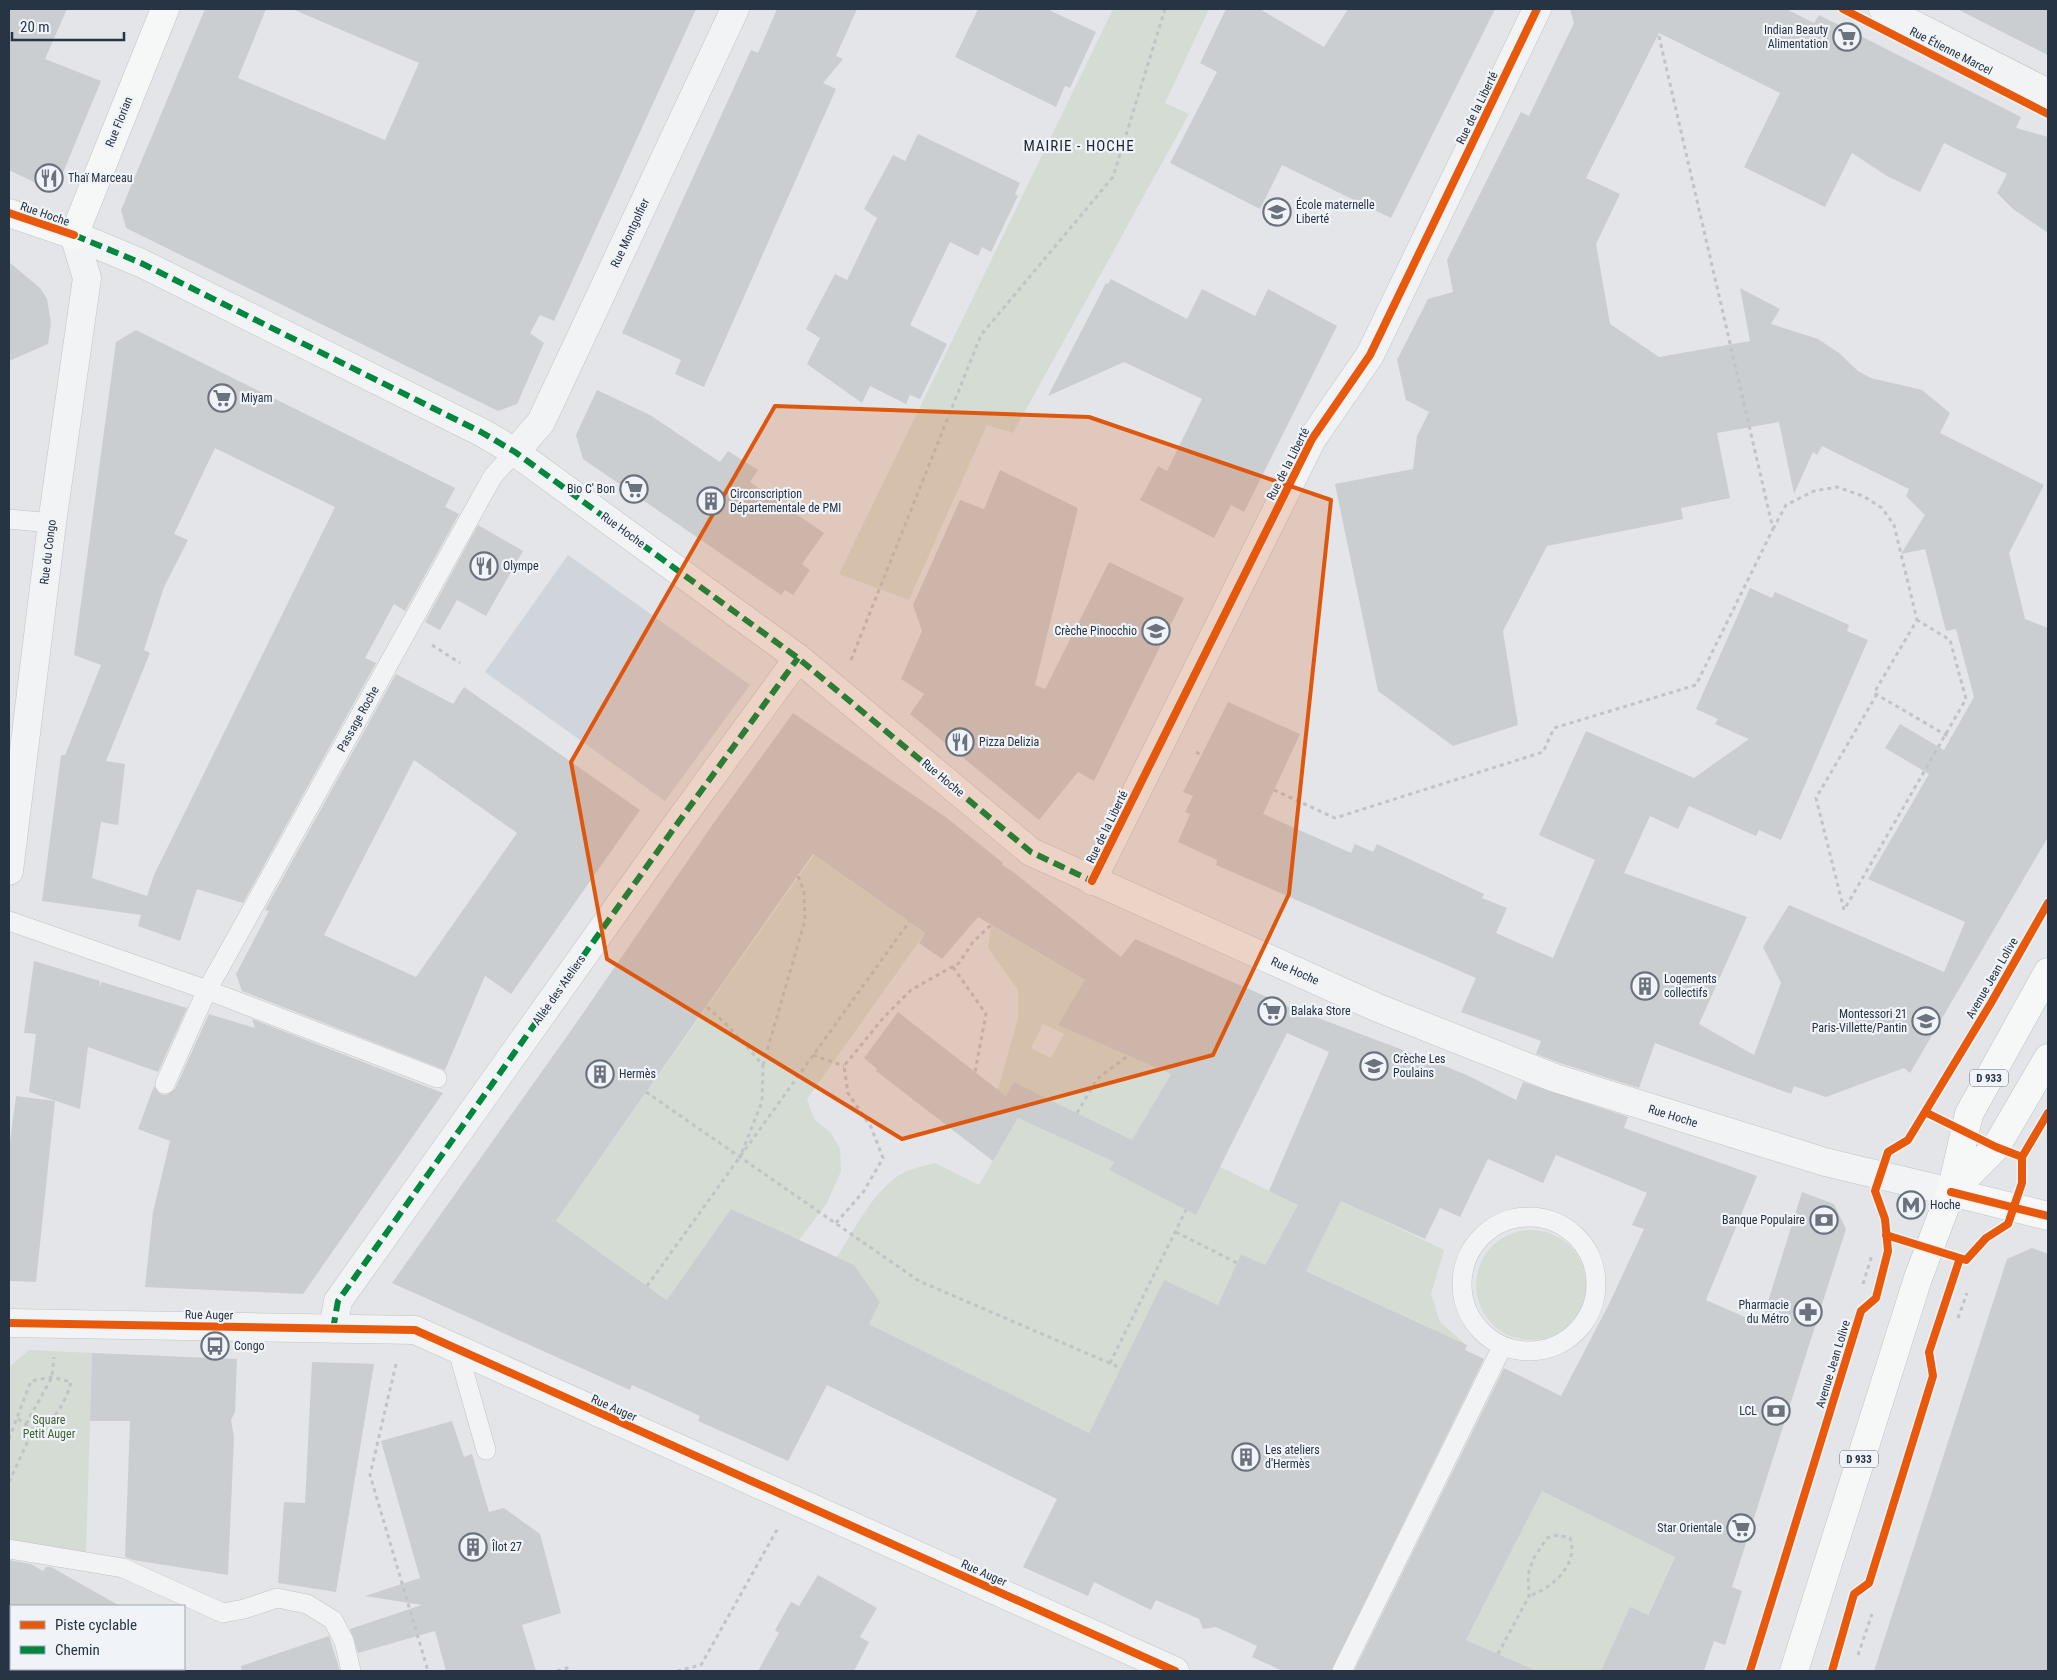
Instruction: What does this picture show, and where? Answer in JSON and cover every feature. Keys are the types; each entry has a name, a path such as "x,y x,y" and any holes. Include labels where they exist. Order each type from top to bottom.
{"main road":[{"name":"Rue Florian","path":"74,235 165,9"},
{"name":"Rue Hoche","path":"9,213 74,235"},
{"name":"D 933","path":"1794,1671 1915,1287 1951,1192 1969,1114 2048,972"},
{"name":"D 933","path":"1951,1192 1996,1147 2048,1058"},
{"path":"1951,1192 2048,1216"}],"street":[{"name":"Rue Montgolfier","path":"516,452 541,422 735,9"},
{"name":"Rue de la Liberté","path":"1092,881 1312,439 1370,356 1537,9"},
{"name":"Rue Étienne Marcel","path":"1883,9 2048,93"},
{"name":"Rue Hoche","path":"74,235 141,263 481,432 516,452 798,658 840,691 1031,852 1378,1008 1555,1078 1825,1162 1951,1192"},
{"name":"Rue du Congo","path":"9,871 52,523 87,278 74,235"},
{"name":"Allée des Ateliers","path":"333,1329 338,1301 672,831 798,658"},
{"name":"Rue Auger","path":"9,1323 415,1330 458,1351 1175,1671"}],"lane":[{"name":"Passage Roche","path":"165,1084 207,990 493,476 516,452"},
{"path":"9,519 52,523"},
{"path":"9,921 207,990 437,1078"},
{"path":"1539,1217 1566,1227 1586,1247 1596,1274 1594,1302 1581,1328 1558,1346 1530,1352 1502,1347 1479,1332 1464,1308 1461,1280 1468,1252 1486,1231 1511,1218 1539,1217"},
{"path":"1342,1671 1502,1347"},
{"path":"458,1351 486,1450"},
{"path":"9,1549 123,1568 222,1613 244,1609 277,1598 306,1604 333,1620 344,1641 351,1671"}],"path":[{"path":"840,691 981,335 1113,176 1165,9"},
{"path":"1658,32 1773,529"},
{"path":"1274,790 1335,818 1543,752 1554,728 1696,685 1786,505 1814,491 1837,487 1863,496 1882,508 1894,525 1917,620 1874,693 1951,738"},
{"path":"1877,694 1816,798 1844,910 1944,734 1966,699 1950,640 1917,620"},
{"path":"1196,752 1201,755"},
{"path":"740,1157 762,1102 763,1065 805,920 804,891 798,876"},
{"path":"647,1286 909,922"},
{"path":"836,1223 864,1191 883,1158 871,1127 848,1093 844,1066 884,1017 911,990 959,963 973,942 991,925"},
{"path":"953,967 986,1014 975,1072"},
{"path":"706,1007 725,1023 763,1065"},
{"path":"814,1055 844,1066"},
{"path":"1076,1113 1097,1079 1129,1056"},
{"path":"646,1092 918,1281 1120,1368"},
{"path":"1110,1363 1186,1210"},
{"path":"1176,1232 1237,1263"},
{"path":"1863,1284 1872,1255"},
{"path":"1958,1318 1967,1294"},
{"path":"26,1424 52,1377 55,1351"},
{"path":"398,1356 370,1474 428,1671"},
{"path":"9,1439 31,1381 52,1377 70,1382 66,1400 42,1428 33,1430"},
{"path":"17,1418 33,1430"},
{"path":"9,1482 33,1430"},
{"path":"677,1671 701,1665 779,1526"},
{"path":"1498,1654 1530,1596 1554,1583 1569,1563 1574,1548 1570,1538 1558,1535 1547,1538 1533,1559 1528,1574 1530,1596"},
{"path":"1858,1654 1872,1614"},
{"path":"557,1671 567,1668 567,1671"}],"highlighted area":[{"path":"775,406 1089,417 1331,500 1289,894 1213,1055 902,1139 607,959 571,762"}],"shaded area":[{"path":"568,555 750,685 665,801 485,672"}],"green space":[{"path":"1113,9 1209,9 1165,103 1189,114 1013,433 987,425 909,600 839,574"},
{"path":"814,855 925,933 807,1099 814,1119 831,1133 840,1149 841,1171 827,1203 799,1240 685,1312 556,1221"},
{"path":"991,925 1085,980 1171,1074 1132,1140 1033,1091 1023,1109 998,1090 1018,1018 1018,990 988,948","holes":["1043,1024 1064,1034 1051,1058 1031,1048"]},
{"path":"1018,1118 1114,1162 1109,1170 1196,1214 1220,1167 1331,1221 1356,1170 1361,1210 1444,1250 1431,1294 1440,1322 1465,1344 1272,1253 1265,1265 1241,1254 1218,1305 1164,1281 1089,1433 869,1324 880,1302 854,1265 837,1257 877,1195 899,1175 935,1163 979,1185"},
{"path":"1531,1230 1552,1234 1570,1246 1582,1264 1586,1285 1582,1306 1570,1324 1552,1336 1531,1340 1510,1336 1492,1324 1480,1306 1476,1285 1480,1264 1492,1246 1510,1234"},
{"name":"Square Petit Auger","path":"29,1350 92,1353 86,1553 9,1541 9,1367"},
{"path":"1542,1491 1643,1541 1702,1499 1621,1671 1537,1671 1466,1640"}],"building":[{"path":"9,9 67,9 45,59 101,81 60,180 44,187 9,170"},
{"path":"205,9 266,9 238,78 385,140 419,63 292,9 696,9 554,321 540,315 530,333 544,343 517,404 498,411 126,228 121,210"},
{"path":"777,9 857,9 836,56 843,59 823,83 836,89 704,387 675,374 681,360 622,333 751,50 758,53"},
{"path":"978,9 1047,9 1096,32 1070,88 1065,86 1056,107 955,57"},
{"path":"1226,9 1260,9 1324,47 1348,9 1495,9 1391,218 1282,165 1260,209 1170,163 1217,72 1200,63"},
{"path":"1570,9 1786,9 1814,23 1819,15 2021,117 2016,128 2048,137 2048,233 2013,209 1997,193 2007,174 1944,143 1920,192 1887,176 1852,153 1825,207 1744,167 1780,93 1659,33 1586,178 1620,194 1596,244 1610,324 1659,357 1750,341 1740,288 1780,309 1771,324 1818,339 1839,353 1858,371 1871,378 1922,390 1950,413 1940,433 2044,485 2009,553 2025,619 2048,628 2048,837 1910,1073 1904,1068 1826,1097 1794,1086 1791,1094 1655,1043 1639,1088 1536,1054 1541,1041 1461,1012 1476,978 1216,865 1217,860 1178,842 1190,814 1185,812 1193,796 1183,792 1228,702 1300,734 1263,814 1351,853 1355,844 1373,852 1377,844 1484,894 1482,898 1507,908 1496,933 1553,958 1595,860 1539,835 1586,731 1694,778 1749,739 1715,724 1718,719 1696,709 1750,588 1772,598 1775,592 1849,625 1847,631 1868,640 1781,840 1759,830 1756,836 1689,806 1678,829 1650,816 1624,873 1747,917 1699,1024 1754,1055 1781,983 1763,947 1789,905 1944,972 1965,922 1868,879 1929,774 1885,748 1900,724 1944,750 1974,697 1956,629 1946,631 1925,549 1901,554 1925,515 1906,496 1909,489 1822,446 1817,455 1813,452 1794,494 1779,422 1717,433 1730,498 1681,508 1683,519 1547,546 1503,631 1518,725 1453,746 1378,691 1335,484 1413,469 1417,436 1429,412 1406,400 1397,360 1428,299 1453,292 1447,260 1521,112 1529,116 1574,23"},
{"path":"1957,9 2048,9 2048,55"},
{"path":"918,134 1020,183 1015,194 1018,196 991,252 982,247 978,256 950,242 910,325 947,344 920,399 910,395 906,404 870,386 862,403 807,364 820,338 806,329 835,274 847,280 877,218 864,209 893,155 905,161"},
{"path":"9,262 40,288 47,299 51,323 48,344 9,361"},
{"path":"1111,279 1187,319 1202,289 1255,316 1268,289 1337,326 1244,512 1231,505 1214,538 1140,500 1158,466 1167,471 1202,399 1124,362 1048,396 1106,283 1108,284"},
{"path":"136,330 455,488 445,507 459,514 405,611 394,604 365,658 376,663 243,903 197,889 180,941 138,926 141,915 42,901 61,755 65,755 101,665 74,655 116,342","holes":["215,448 335,507 154,875 147,896 92,878 101,822 118,825 125,764 106,761 150,653 144,650 164,587 188,540 174,534"]},
{"name":"Circonscription Départementale de PMI","path":"597,390 650,415 720,462 728,451 758,470 750,482 824,533 802,564 810,570 793,595 785,590 781,595 583,459 576,435"},
{"path":"1000,470 1078,508 1035,685 1045,689 1109,562 1184,598 1094,781 1078,772 1039,820 910,714 924,694 901,679 922,631 913,605 960,500 984,509"},
{"name":"Olympe","path":"478,525 523,551 486,616 457,600 440,630 425,622"},
{"path":"396,674 453,704 464,687 640,810 511,994 485,976 445,1070 242,991 236,974 269,911 265,910","holes":["414,760 517,833 416,977 324,935"]},
{"path":"793,713 947,818 1003,863 1002,865 1121,957 1135,939 1292,1008 1408,1052 1429,1063 1430,1060 1469,1076 1516,1100 1523,1082 1628,1117 1624,1128 1757,1176 1706,1300 1761,1324 1802,1192 1834,1204 1846,1229 1732,1587 1742,1591 1725,1645 1714,1641 1704,1671 1601,1671 1630,1607 1648,1615 1675,1557 1542,1491 1466,1640 1537,1671 1354,1671 1504,1368 1561,1396 1608,1306 1644,1229 1632,1225 1647,1193 1556,1155 1543,1183 1488,1159 1460,1217 1440,1208 1425,1239 1341,1201 1306,1271 1467,1345 1465,1350 1484,1359 1331,1671 1283,1671 1252,1657 1257,1646 1216,1627 1203,1629 1199,1619 1156,1600 1151,1610 1094,1582 1088,1596 1023,1567 1057,1499 827,1385 788,1461 698,1421 700,1416 632,1385 630,1390 392,1283 577,1022 715,821","holes":["813,854 925,933 919,943 942,959 978,917 1085,980 1058,1025 1171,1074 1132,1140 1014,1082 1006,1096 898,1012 864,1058 877,1069 876,1071 993,1161 1018,1118 1114,1162 1109,1170 1196,1215 1287,1033 1329,1052 1269,1191 1298,1205 1265,1265 1241,1254 1218,1305 1164,1280 1089,1433 869,1324 880,1302 854,1265 731,1209 667,1300 556,1221"]},
{"path":"34,961 100,981 99,987 102,982 187,1008 158,1072 88,1047 80,1109 29,1092 36,1034 24,1033"},
{"path":"209,1014 255,1028 252,1019 443,1093 303,1294 145,1287 153,1212 170,1141 138,1129 154,1086 160,1094 166,1095 175,1089"},
{"path":"16,1096 55,1101 36,1282 9,1281 9,1149"},
{"path":"2032,1248 2048,1254 2048,1671 1874,1671 2007,1259"},
{"path":"92,1353 237,1359 235,1412 231,1420 234,1437 228,1575 133,1560 125,1557 130,1421 90,1421"},
{"path":"312,1362 374,1364 336,1592 278,1583 284,1502 305,1503"},
{"name":"Îlot 27","path":"452,1421 464,1457 472,1454 489,1512 504,1508 540,1534 561,1613 522,1625 536,1671 446,1671 435,1631 358,1653 350,1629 422,1605 365,1596 420,1578 381,1441"},
{"path":"9,1560 31,1564 43,1571 46,1567 51,1567 118,1605 10,1605"},
{"path":"818,1575 877,1608 860,1637 869,1642 854,1671 758,1671 779,1633 775,1630 791,1602 799,1606"},
{"path":"329,1636 340,1671 242,1671 241,1666"}],"marked path":[{"path":"74,235 141,263 481,432 515,452 798,658 1031,852 1092,881"},
{"path":"333,1329 338,1301 672,831 798,658"}],"cycle path":[{"path":"1092,881 1312,439 1370,355 1537,9"},
{"path":"1843,9 2048,114"},
{"path":"9,213 74,235"},
{"name":"Avenue Jean Lolive","path":"1750,1671 1861,1311 1876,1298 1888,1251 1885,1219 1875,1191 1888,1152 1908,1140 1991,1003 2048,903"},
{"path":"1925,1112 1996,1147 2022,1157"},
{"path":"1886,1235 1966,1260 1986,1238 2008,1224 2022,1183 2022,1157 2048,1113"},
{"path":"1951,1192 2048,1216"},
{"path":"1832,1671 1854,1594 1869,1583 1933,1376 1929,1352 1960,1258"},
{"path":"9,1323 415,1330 1175,1671"}],"place":[{"name":"Indian Beauty Alimentation","path":"1847,37"},
{"name":"Thaï Marceau","path":"49,178"},
{"name":"École maternelle Liberté","path":"1277,212"},
{"name":"Miyam","path":"222,398"},
{"name":"Bio C' Bon","path":"634,489"},
{"name":"Circonscription Départementale de PMI","path":"711,501"},
{"name":"Olympe","path":"484,566"},
{"name":"Crèche Pinocchio","path":"1156,631"},
{"name":"Pizza Delizia","path":"960,742"},
{"name":"Logements collectifs","path":"1645,986"},
{"name":"Balaka Store","path":"1272,1011"},
{"name":"Montessori 21 Paris-Villette/Pantin","path":"1926,1021"},
{"name":"Crèche Les Poulains","path":"1374,1066"},
{"name":"Hermès","path":"600,1074"},
{"name":"Hoche","path":"1911,1205"},
{"name":"Banque Populaire","path":"1824,1220"},
{"name":"Pharmacie du Métro","path":"1808,1312"},
{"name":"Congo","path":"215,1346"},
{"name":"LCL","path":"1776,1411"},
{"name":"Les ateliers d'Hermès","path":"1246,1457"},
{"name":"Star Orientale","path":"1741,1528"},
{"name":"Îlot 27","path":"473,1547"}],"district":[{"name":"MAIRIE - HOCHE","path":"1079,146"}]}
